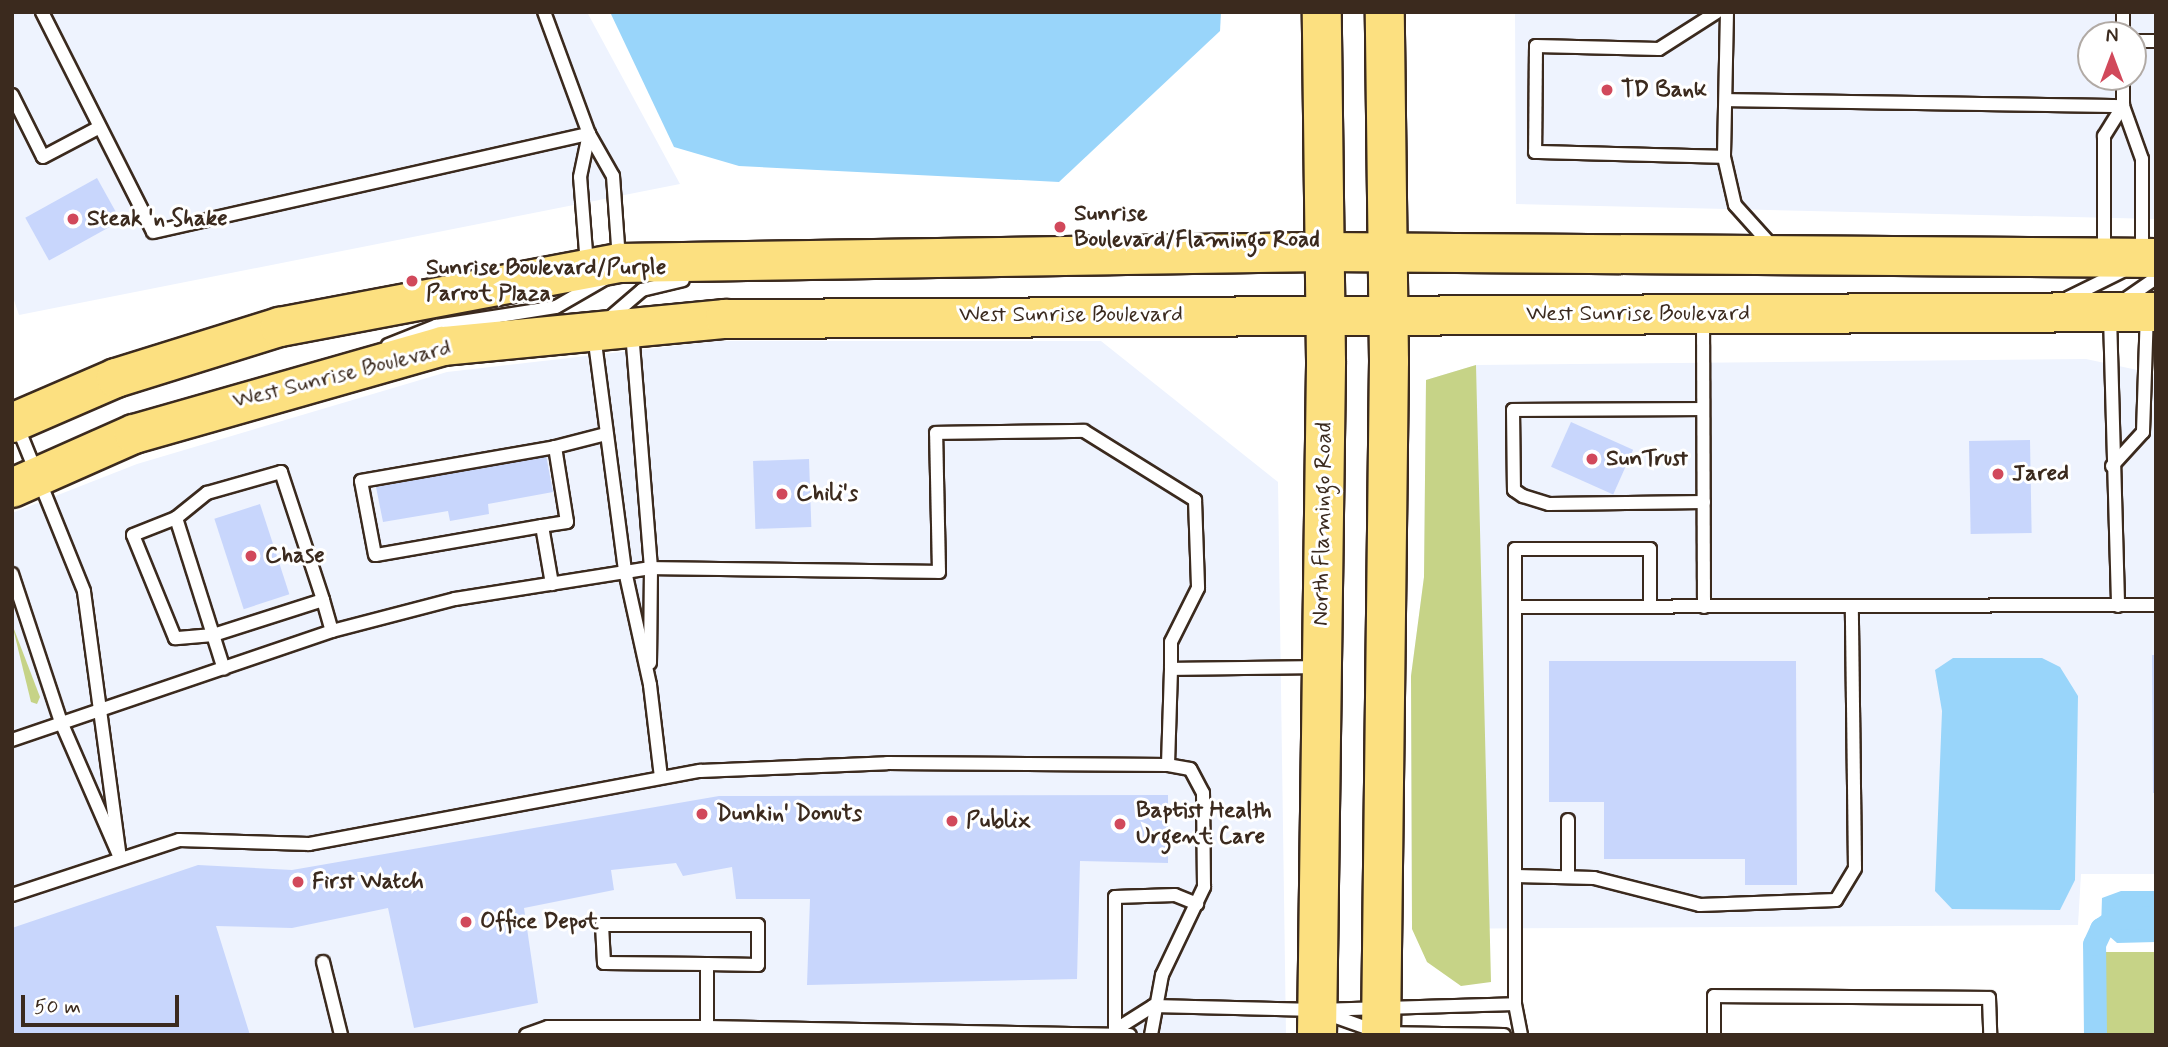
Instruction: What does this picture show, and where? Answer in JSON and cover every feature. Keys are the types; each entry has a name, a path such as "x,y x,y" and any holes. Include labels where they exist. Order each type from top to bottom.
{"highway":[{"name":"North Flamingo Road","path":"1317,1022 1325,314 1322,12"},
{"path":"1381,1024 1388,314 1385,12"},
{"path":"14,422 116,378 280,327 603,265 926,256 1324,252 2104,258 2151,283"},
{"name":"West Sunrise Boulevard","path":"25,482 134,434 360,367 443,346 594,334 725,319 845,316 2110,312 2151,283"}],"lane":[{"path":"42,12 153,232 589,134"},
{"path":"360,367 410,333 573,302 603,265 613,176 589,134 544,12"},
{"path":"1717,12 1659,49 1536,46 1535,152 1724,157"},
{"path":"1727,12 1724,157 1735,205 1783,256"},
{"path":"2112,466 2143,432 2151,283 2142,159 2123,106 2123,91"},
{"path":"12,95 43,156 100,127"},
{"path":"1726,100 2123,106"},
{"path":"2104,258 2104,136 2123,106"},
{"path":"589,134 580,177 603,265"},
{"path":"789,277 882,274 926,256"},
{"path":"661,777 650,685 625,571 594,334 642,290 697,280"},
{"path":"2028,311 2106,284 2151,283"},
{"path":"2110,312 2112,466 2118,606"},
{"path":"1703,315 1704,607"},
{"path":"632,330 651,568 650,685"},
{"path":"1703,409 1513,410 1514,490 1523,496 1549,503 1704,502"},
{"path":"14,422 25,482 84,590 120,858"},
{"path":"12,740 393,612 651,568 939,572 936,433 1084,431 1195,500 1198,588 1171,642 1168,765"},
{"path":"555,447 567,522 375,555 360,481 555,447 606,434"},
{"path":"323,600 213,635 182,640 168,634 133,535 176,518 207,493 281,472 323,600 332,631"},
{"path":"176,518 224,669"},
{"path":"542,526 552,584"},
{"path":"1521,1035 1515,1004 1515,549 1650,549 1650,607"},
{"path":"12,574 61,722 120,858"},
{"path":"1515,607 2156,605"},
{"path":"1516,876 1568,875 1700,905 1815,905 1842,894 1856,868 1852,606"},
{"path":"1171,669 1321,667"},
{"path":"12,895 179,840 309,844 661,777 887,763 1168,765 1189,769 1203,793 1204,887 1153,1006 1151,1035"},
{"path":"1568,820 1568,875"},
{"path":"1115,1030 1115,897 1175,895 1197,904"},
{"path":"602,925 758,925 758,965 707,964 604,963 602,925"},
{"path":"323,962 341,1035"},
{"path":"707,964 707,1027"},
{"path":"1714,1035 1714,996 1728,996 1989,998 1990,1035"},
{"path":"1317,1022 1381,1024 1515,1004"},
{"path":"1115,1030 1153,1006 1317,1022 1381,1024 1504,1035"},
{"path":"526,1035 548,1027 707,1027 1115,1030 1130,1035"}],"shaded area":[{"path":"12,12 587,12 680,184 19,315 12,294"},
{"path":"1515,12 2156,12 2156,219 1516,204"},
{"path":"717,341 1101,341 1278,482 1286,1035 12,1035 12,513 137,464 447,372"},
{"path":"2086,359 2156,374 2156,874 2081,874 2078,925 1412,929 1411,676 1424,577 1426,380 1476,365"}],"green space":[{"path":"1476,365 1491,982 1461,986 1427,962 1412,929 1411,676 1424,577 1426,380"},
{"path":"12,624 40,697 37,704 31,702"},
{"path":"2106,952 2156,952 2156,1035 2106,1035"}],"water":[{"path":"610,12 1221,12 1220,31 1059,182 739,166 674,147"},
{"path":"1953,658 2042,658 2060,667 2078,696 2075,880 2060,910 1952,909 1935,891 1942,711 1935,670"},
{"path":"2121,891 2156,891 2156,942 2117,943 2101,929 2102,898"}],"building":[{"name":"Steak 'n Shake","path":"97,178 121,221 49,261 25,218"},
{"name":"SunTrust","path":"1571,422 1633,450 1613,494 1551,467"},
{"path":"2030,440 2032,533 1971,534 1969,441"},
{"path":"546,455 553,492 488,504 489,514 450,521 448,511 383,522 376,487"},
{"name":"Chili's","path":"809,459 811,527 755,529 753,461"},
{"name":"Chase","path":"260,504 289,594 244,609 214,519"},
{"path":"2152,655 2156,655 2156,793 2153,793"},
{"path":"1549,661 1796,661 1797,885 1745,885 1745,859 1604,859 1604,802 1549,802"},
{"path":"1168,795 1168,863 1080,861 1077,979 807,985 810,899 736,899 732,867 683,876 676,863 611,870 614,890 524,908 538,1003 414,1028 388,908 292,928 216,926 250,1035 12,1035 12,928 198,865 292,870 719,796"}],"waterway":[{"path":"2095,1035 2094,944 2101,929 2117,918 2156,917"}],"place":[{"name":"TD Bank","path":"1607,90"},
{"name":"Steak 'n Shake","path":"73,219"},
{"name":"Sunrise Boulevard/Flamingo Road","path":"1060,227"},
{"name":"Sunrise Boulevard/Purple Parrot Plaza","path":"412,281"},
{"name":"SunTrust","path":"1592,459"},
{"name":"Jared","path":"1998,474"},
{"name":"Chili's","path":"782,494"},
{"name":"Chase","path":"251,556"},
{"name":"Dunkin' Donuts","path":"702,814"},
{"name":"Publix","path":"952,821"},
{"name":"Baptist Health Urgent Care","path":"1120,824"},
{"name":"First Watch","path":"298,882"},
{"name":"Office Depot","path":"466,922"}]}
